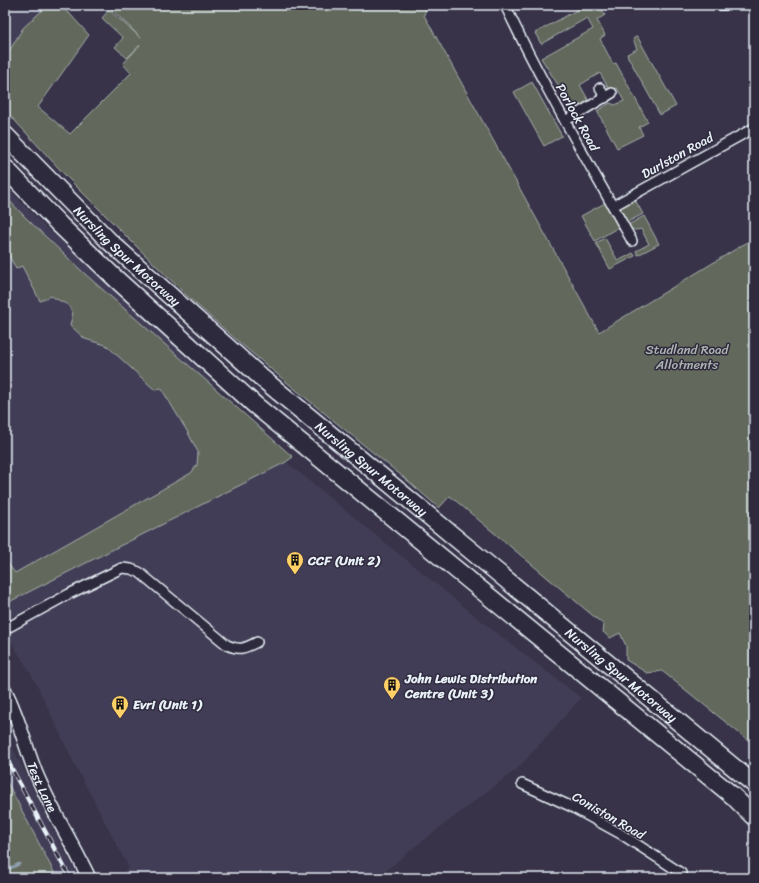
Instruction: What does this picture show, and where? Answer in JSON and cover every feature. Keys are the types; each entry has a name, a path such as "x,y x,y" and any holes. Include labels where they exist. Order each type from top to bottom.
{"highway":[{"path":"5,132 18,149"},
{"name":"Nursling Spur Motorway","path":"5,135 109,241 263,379 754,784"},
{"name":"Nursling Spur Motorway","path":"5,168 60,225 115,278 255,405 733,796 754,817"}],"street":[{"name":"Porlock Road","path":"505,5 522,41 632,241"},
{"path":"720,5 725,5"},
{"path":"565,120 608,96 600,88"},
{"name":"Durlston Road","path":"613,206 754,128"},
{"path":"6,629 69,594 122,568 139,572 227,645 234,649 248,647 257,642"},
{"name":"Test Lane","path":"5,691 14,711 36,772 56,817 89,878"},
{"name":"Coniston Road","path":"522,784 570,806 621,834 682,876"}],"shaded area":[{"path":"5,5 48,5 5,58"},
{"path":"5,186 46,228 121,293 207,378 286,462 490,628 581,698 518,768 417,845 377,878 120,878 118,875 129,868 74,763 39,689 12,643 5,636"},
{"path":"5,732 46,816 79,878 57,878 5,778"}],"green space":[{"name":"Studland Road Allotments","path":"48,5 56,5 69,13 89,35 38,107 70,134 131,73 123,64 140,45 127,58 115,47 123,38 102,18 109,10 141,38 107,5 439,5 427,6 424,15 599,332 754,238 754,745 662,671 647,673 626,660 626,646 620,633 610,638 603,632 604,625 450,496 439,508 296,390 187,296 65,175 5,110 5,58 23,28"},
{"path":"586,5 599,5 605,15 597,20 605,35 600,39 613,64 616,63 648,122 639,127 643,135 617,148 597,111 610,103 615,105 624,101 617,88 610,91 600,73 580,85 590,103 575,112 541,58 593,29 587,18 541,44 535,33"},
{"path":"637,36 676,106 660,115 627,54 637,49 633,39"},
{"path":"532,82 562,136 544,146 514,92"},
{"path":"5,196 85,274 293,457 286,462 5,604 5,560 15,573 191,473 197,465 198,452 161,388 155,390 106,345 85,339 70,325 73,313 68,305 51,296 40,301 22,266 16,269 5,248"},
{"path":"634,198 643,214 626,223 620,212 620,207"},
{"path":"605,203 619,227 595,241 581,216"},
{"path":"644,216 659,244 638,255 636,251 649,244 641,229 633,230 628,225"},
{"path":"605,238 618,261 633,253 635,256 610,269 596,243"},
{"path":"5,778 57,878 5,878"}],"waterway":[{"path":"5,871 19,864"}],"railway":[{"path":"5,756 70,878"}],"place":[{"name":"CCF (Unit 2)","path":"295,575"},
{"name":"John Lewis Distribution Centre (Unit 3)","path":"392,700"},
{"name":"Evri (Unit 1)","path":"120,719"}]}
